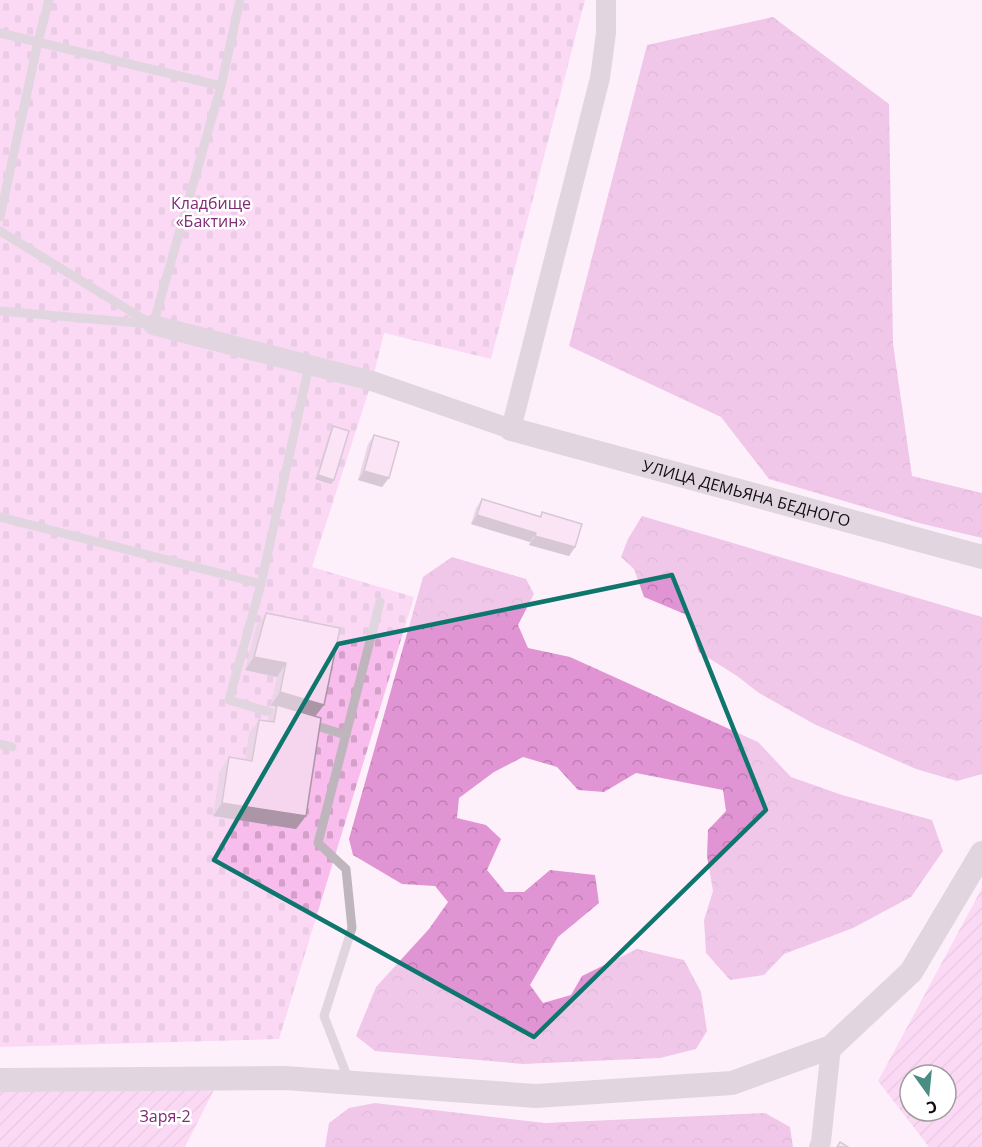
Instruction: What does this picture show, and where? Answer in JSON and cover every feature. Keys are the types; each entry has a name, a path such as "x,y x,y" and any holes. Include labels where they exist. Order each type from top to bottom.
{"street":[{"path":"153,325 372,381 512,429 600,78 606,33 606,0"},
{"name":"УЛИЦА ДЕМЬЯНА БЕДНОГО","path":"512,429 982,557"},
{"path":"0,1080 285,1078 536,1096 732,1083 831,1047 911,972 982,853"},
{"path":"819,1147 831,1047"}],"lane":[{"path":"0,217 49,0"},
{"path":"153,325 221,86 240,0"},
{"path":"0,33 221,86"},
{"path":"0,231 153,325"},
{"path":"0,311 153,325"},
{"path":"293,719 229,700 261,584 309,366"},
{"path":"0,517 261,584"},
{"path":"350,1083 324,1016 351,928 346,869 318,843 380,603"},
{"path":"303,722 346,735"},
{"path":"0,744 12,747"}],"highlighted area":[{"path":"672,575 766,810 534,1037 214,860 338,644"}],"green space":[{"name":"Кладбище «Бактин»","path":"0,0 585,0 491,359 384,333 372,381 312,567 414,597 279,1039 0,1047"},
{"path":"773,17 889,104 893,344 912,476 982,493 982,538 919,523 769,479 721,417 569,346 647,45"},
{"path":"642,516 982,617 982,774 957,781 916,769 814,724 759,693 699,652 687,615 644,597 634,569 621,557 628,539"},
{"path":"452,557 526,579 534,594 518,625 528,648 570,657 758,742 791,777 842,795 932,820 943,851 911,897 853,928 784,954 764,975 730,980 706,953 704,920 713,891 707,856 708,830 726,811 723,790 636,773 604,792 578,790 557,767 523,757 494,772 459,798 457,818 486,825 501,839 487,870 505,892 524,892 550,870 595,875 599,903 558,937 530,985 543,1003 571,995 582,976 637,949 684,960 701,992 707,1031 696,1049 660,1058 523,1064 375,1051 356,1036 376,987 429,929 448,902 435,886 402,884 353,855 349,839 423,577"},
{"path":"982,888 982,1147 929,1147 910,1123 958,1123 958,1063 898,1063 898,1107 878,1081"},
{"name":"Заря-2","path":"217,1084 185,1147 0,1147 0,1089"},
{"path":"375,1103 545,1123 765,1113 790,1127 793,1147 325,1147 329,1123 349,1108"}],"building":[{"path":"333,426 349,431 334,480 318,475"},
{"path":"374,435 399,442 389,478 364,471"},
{"path":"482,499 541,517 542,512 582,524 575,547 535,536 536,533 477,515"},
{"path":"266,613 340,628 324,705 280,692 286,663 254,657"},
{"path":"277,705 321,718 306,816 222,803 229,757 252,761 259,720 274,722"},
{"path":"840,1142 848,1147 837,1147"}]}
